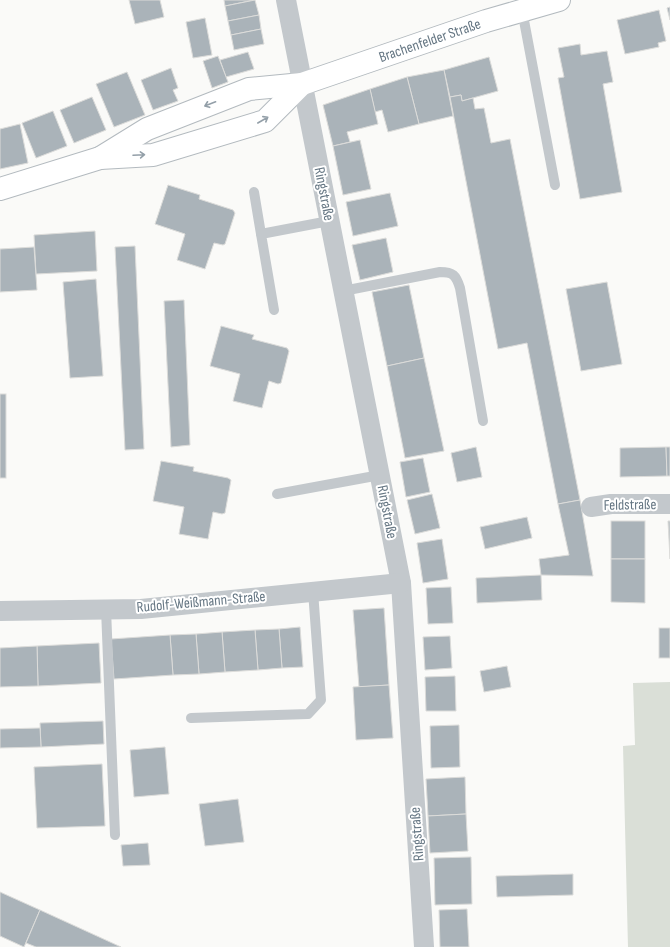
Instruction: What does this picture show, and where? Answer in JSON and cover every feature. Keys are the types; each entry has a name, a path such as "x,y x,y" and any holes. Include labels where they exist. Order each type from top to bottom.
{"street":[{"name":"Ringstraße","path":"286,0 401,583 424,947"},
{"name":"Brachenfelder Straße","path":"100,158 147,129 249,89 302,84 486,21 559,0"},
{"name":"Brachenfelder Straße","path":"0,189 100,158 153,154 265,121 302,84"},
{"name":"Feldstraße","path":"591,507 611,504 670,504"},
{"name":"Rudolf-Weißmann-Straße","path":"0,611 141,609 401,583"}],"lane":[{"path":"522,10 555,185"},
{"path":"254,192 274,310"},
{"path":"261,234 330,221"},
{"path":"343,291 440,272 448,272 454,275 458,280 460,288 484,421"},
{"path":"277,494 380,475"},
{"path":"192,718 308,714 321,700 313,591"},
{"path":"106,609 116,835"}],"shaded area":[{"path":"670,682 670,947 628,947 623,746 635,745 633,683"}],"building":[{"path":"129,0 160,0 164,17 135,24"},
{"path":"224,0 254,0 225,6"},
{"path":"255,0 259,15 228,21 225,6"},
{"path":"670,7 670,20 667,8"},
{"path":"659,10 666,41 658,43 659,47 625,54 617,20"},
{"path":"259,15 261,29 231,35 228,21"},
{"path":"205,18 212,55 193,58 186,22"},
{"path":"261,29 264,44 234,50 231,35"},
{"path":"580,44 581,55 607,51 613,82 603,84 622,192 580,199 558,78 564,77 558,48"},
{"path":"248,52 254,69 226,77 220,60"},
{"path":"218,56 228,82 212,88 203,61"},
{"path":"489,57 498,91 462,101 461,95 450,97 444,70"},
{"path":"171,68 178,88 173,90 178,101 153,110 141,80"},
{"path":"444,70 453,116 419,124 407,77"},
{"path":"127,72 145,115 114,127 96,84"},
{"path":"407,77 419,124 388,132 382,110 375,112 370,89"},
{"path":"370,89 378,124 347,132 350,142 333,146 323,105"},
{"path":"461,95 462,101 473,98 475,109 484,108 491,143 510,139 580,500 558,504 527,343 498,349 450,97"},
{"path":"92,97 106,130 74,143 60,110"},
{"path":"53,111 67,146 36,158 22,123"},
{"path":"20,124 28,163 0,169 0,129"},
{"path":"360,140 371,189 343,195 333,146"},
{"path":"168,185 200,195 199,199 233,210 235,213 225,244 214,243 205,269 177,260 185,234 155,224"},
{"path":"390,193 398,226 353,236 346,202"},
{"path":"95,231 97,271 36,274 34,235"},
{"path":"386,238 393,272 360,280 352,245"},
{"path":"135,246 144,449 125,450 115,247"},
{"path":"34,247 37,290 0,292 0,249"},
{"path":"96,279 103,376 70,378 63,282"},
{"path":"607,282 622,364 581,371 566,289"},
{"path":"409,285 424,358 387,366 372,292"},
{"path":"184,300 190,445 171,447 164,301"},
{"path":"221,326 254,335 252,339 287,348 289,351 281,383 278,384 269,381 262,408 233,401 240,374 210,366"},
{"path":"424,358 444,451 405,458 387,366"},
{"path":"0,394 6,394 6,478 0,478"},
{"path":"476,447 482,477 457,482 451,453"},
{"path":"666,447 667,476 620,477 620,448"},
{"path":"666,447 670,447 670,476 667,476"},
{"path":"423,458 430,492 406,497 400,462"},
{"path":"161,461 194,467 193,471 228,478 231,480 225,513 222,514 213,512 208,539 179,534 184,507 153,501"},
{"path":"432,494 440,528 415,534 407,500"},
{"path":"580,500 593,576 541,575 539,559 569,555 558,504"},
{"path":"527,517 532,538 485,549 480,527"},
{"path":"611,521 645,521 645,559 611,559"},
{"path":"668,521 670,521 670,559"},
{"path":"442,539 448,579 423,583 417,543"},
{"path":"611,559 645,559 645,603 611,602"},
{"path":"541,575 542,600 477,603 476,578"},
{"path":"451,587 453,623 428,624 426,588"},
{"path":"384,608 389,685 359,687 353,610"},
{"path":"300,627 303,667 282,668 279,629"},
{"path":"659,628 670,628 670,658 659,658"},
{"path":"279,629 282,668 258,670 255,630"},
{"path":"255,630 258,670 225,672 222,632"},
{"path":"222,632 225,672 199,674 196,634"},
{"path":"196,634 199,674 173,675 170,635"},
{"path":"170,635 173,675 114,679 111,639"},
{"path":"450,636 452,668 425,670 423,637"},
{"path":"99,643 101,683 38,686 37,646"},
{"path":"37,646 38,686 0,687 0,648"},
{"path":"507,666 511,687 484,692 480,671"},
{"path":"455,676 456,711 426,711 425,677"},
{"path":"389,685 393,738 356,740 353,687"},
{"path":"103,721 104,744 41,747 40,723"},
{"path":"459,725 460,767 431,768 430,726"},
{"path":"40,728 41,747 0,748 0,729"},
{"path":"165,747 169,794 134,797 130,750"},
{"path":"102,764 105,826 37,828 34,767"},
{"path":"465,777 466,814 428,816 426,779"},
{"path":"238,799 244,842 205,846 199,804"},
{"path":"466,814 468,851 430,853 428,816"},
{"path":"148,843 150,865 123,866 121,845"},
{"path":"471,857 472,904 435,905 434,858"},
{"path":"573,874 573,895 497,897 496,876"},
{"path":"0,892 40,910 24,947 0,936"},
{"path":"467,909 469,947 440,947 439,910"},
{"path":"40,910 121,947 36,947 26,943"}]}
